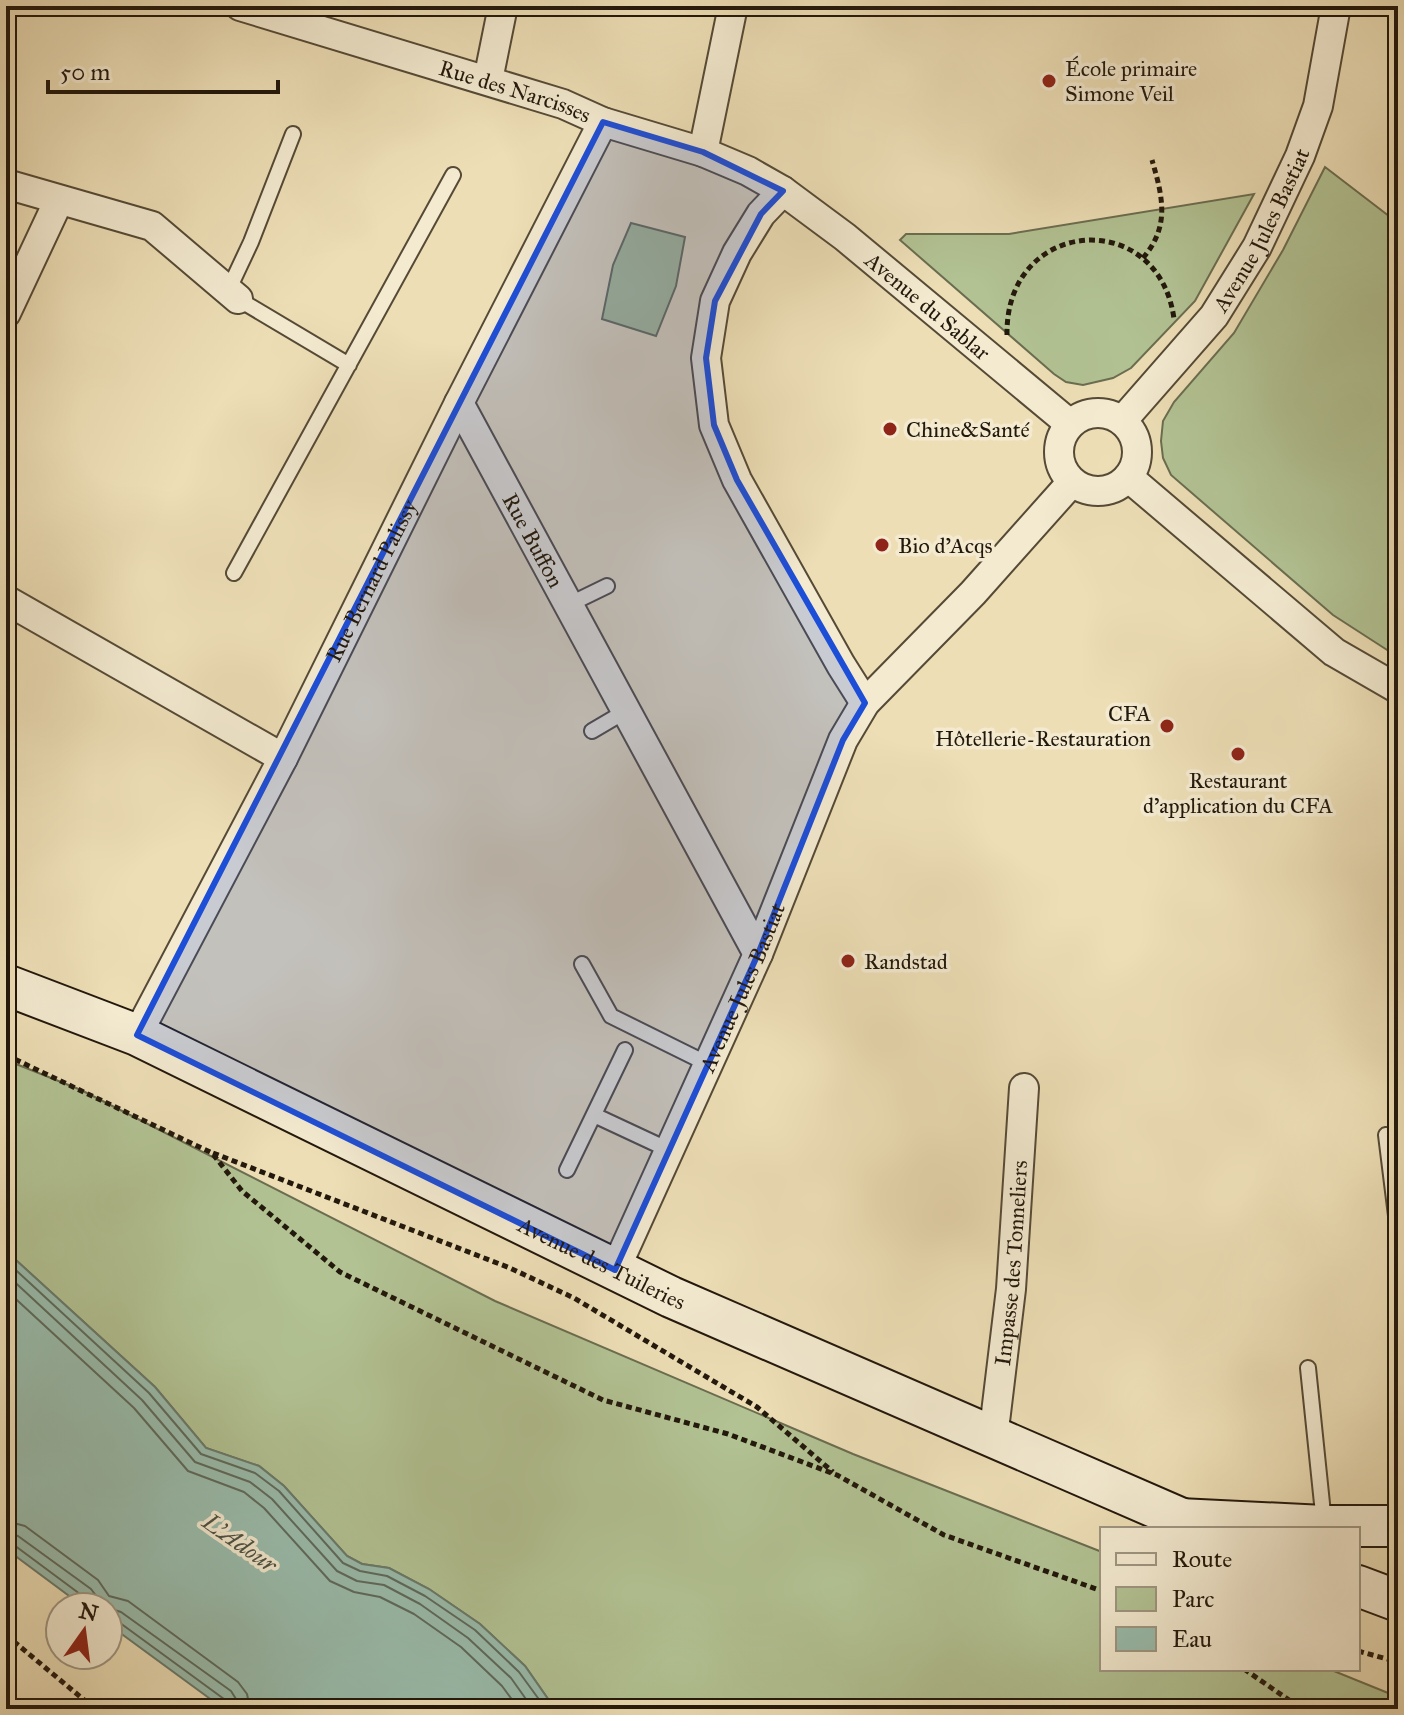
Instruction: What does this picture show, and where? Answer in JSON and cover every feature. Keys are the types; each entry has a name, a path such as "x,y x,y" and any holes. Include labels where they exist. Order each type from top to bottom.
{"main road":[{"name":"Avenue des Tuileries","path":"6,985 137,1035 615,1270 1192,1524"},
{"path":"1192,1524 1398,1526"},
{"path":"1360,1587 1398,1601"}],"street":[{"path":"488,80 503,6"},
{"path":"703,152 733,6"},
{"name":"Avenue Jules Bastiat","path":"1122,421 1214,316 1257,247 1300,156 1318,106 1336,6"},
{"name":"Rue des Narcisses","path":"248,7 488,80 563,104 603,122 703,152 748,171 783,191"},
{"path":"459,403 603,122"},
{"path":"6,184 152,226 233,295"},
{"path":"783,191 753,227 715,301 706,358 714,425 737,480 865,703"},
{"name":"Avenue du Sablar","path":"783,191 852,243 1070,424"},
{"path":"6,313 59,200"},
{"name":"Rue Buffon","path":"459,403 758,954"},
{"name":"Rue Bernard Palissy","path":"137,1035 283,758 459,403"},
{"path":"1090,413 1112,415 1122,421 1135,440 1137,451 1136,462 1128,477 1107,490 1095,491 1072,482 1060,464 1059,453 1059,443 1070,424 1090,413"},
{"path":"1128,477 1334,652 1398,689"},
{"name":"Avenue Jules Bastiat","path":"615,1270 758,954 843,740 865,703 973,593 1072,482"},
{"path":"6,600 283,758"},
{"name":"Impasse des Tonneliers","path":"993,1438 1011,1289 1024,1088"}],"lane":[{"path":"293,134 233,295 349,365"},
{"path":"234,573 453,175"},
{"path":"568,605 607,586"},
{"path":"592,731 626,711"},
{"path":"582,964 611,1016 708,1064"},
{"path":"567,1170 625,1050"},
{"path":"594,1115 669,1150"},
{"path":"1386,1135 1398,1232"},
{"path":"1308,1368 1324,1526"}],"path":[{"path":"1143,258 1155,244 1161,223 1163,197 1152,160"},
{"path":"1007,340 1007,313 1012,295 1027,269 1050,250 1078,241 1107,241 1143,258 1166,286 1175,328"},
{"path":"6,1055 212,1153 510,1268 574,1298 757,1407 837,1475"},
{"path":"212,1153 242,1191 340,1272 603,1400 728,1434 837,1475 944,1535 1100,1590"},
{"path":"6,1635 95,1709"},
{"path":"1360,1652 1398,1662"},
{"path":"1247,1671 1302,1709"}],"highlighted area":[{"path":"603,122 703,152 783,191 761,214 715,301 706,358 714,425 737,480 865,703 843,740 758,954 615,1270 137,1035"}],"green space":[{"path":"1325,167 1398,223 1398,657 1333,615 1171,475 1163,458 1163,421 1174,402 1234,333 1283,250"},
{"path":"1254,194 1195,301 1131,368 1113,378 1083,385 1066,382 1054,374 900,240 906,234 1009,234"},
{"path":"631,223 685,237 676,286 656,336 602,319 613,265"},
{"path":"6,1060 81,1090 495,1301 853,1454 1100,1551 1100,1671 1334,1671 1398,1697 1398,1709 555,1709 525,1666 480,1624 429,1589 389,1568 362,1564 347,1556 284,1486 259,1466 206,1448 155,1387 6,1251"}],"water":[{"name":"L'Adour","path":"6,1251 155,1387 206,1448 259,1466 284,1486 347,1556 362,1564 389,1568 429,1589 480,1624 525,1666 555,1709 224,1709 124,1636 124,1591 62,1591 6,1549"}],"place":[{"name":"École primaire Simone Veil","path":"1049,81"},
{"name":"Chine&Santé","path":"890,429"},
{"name":"Bio d'Acqs","path":"882,545"},
{"name":"CFA Hôtellerie-Restauration","path":"1167,726"},
{"name":"Restaurant d'application du CFA","path":"1238,754"},
{"name":"Randstad","path":"848,961"}]}
